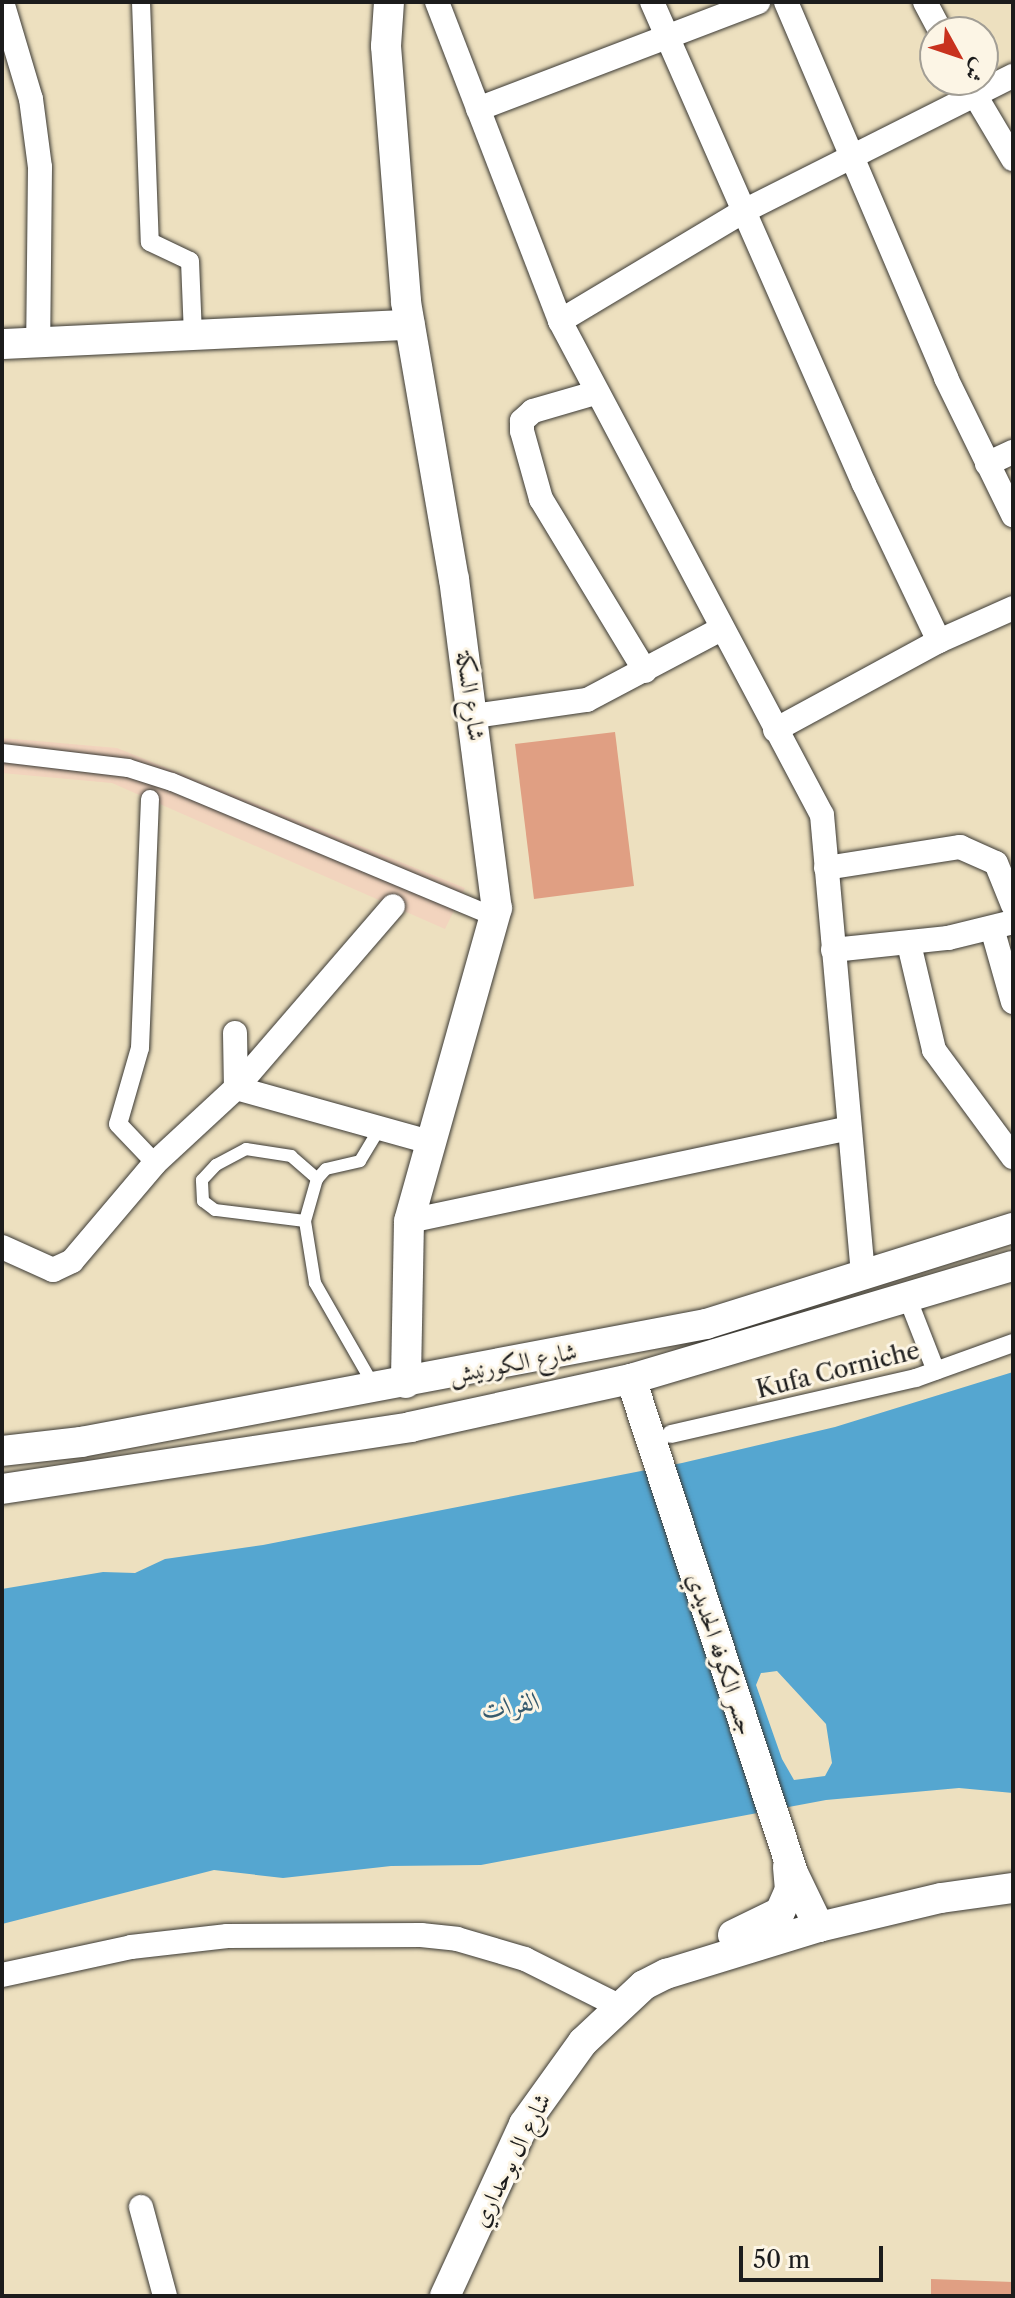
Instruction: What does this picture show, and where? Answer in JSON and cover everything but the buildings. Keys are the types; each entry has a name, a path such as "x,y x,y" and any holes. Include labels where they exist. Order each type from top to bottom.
{"street":[{"path":"2,2 31,99 40,167 38,344"},
{"path":"141,2 150,242 190,261 193,337"},
{"name":"شارع السكة","path":"389,2 386,46 410,325 474,716 494,917 409,1221 406,1383"},
{"path":"437,2 560,321 595,393 822,815 846,1129 863,1277"},
{"path":"652,2 939,641"},
{"path":"478,109 667,34 758,2"},
{"path":"786,2 987,464 1013,515"},
{"path":"560,321 744,211 956,96"},
{"path":"975,96 1013,159"},
{"path":"2,344 410,325"},
{"path":"595,393 533,411 522,421 522,431 541,499 645,671"},
{"path":"987,464 1013,452"},
{"path":"775,730 939,641 1013,608"},
{"path":"474,716 587,700 721,629"},
{"path":"2,753 128,768 172,782 494,917"},
{"path":"150,799 140,1048 118,1124 155,1163"},
{"path":"826,868 960,847 996,863 1013,905"},
{"path":"2,1247 53,1270 72,1261 155,1163 236,1088 393,906"},
{"path":"833,950 909,944 1002,925 1013,1002"},
{"path":"909,944 934,1050 1013,1157"},
{"path":"235,1033 236,1088"},
{"path":"236,1088 430,1142"},
{"path":"409,1221 846,1129"},
{"name":"شارع الكورنيش","path":"2,1451 81,1442 706,1324 1013,1228"},
{"name":"شارع الكورنيش","path":"2,1489 410,1427 631,1379 1013,1266"},
{"path":"907,1297 936,1371"},
{"name":"Kufa Corniche","path":"662,1442 936,1371 1013,1343"},
{"name":"جسر الکوفه الحديدي","path":"631,1379 662,1442 787,1853 801,1894 819,1927"},
{"path":"265,1407 257,1429 267,1449"},
{"path":"217,1416 228,1436 224,1455"},
{"name":"شارع ال بوحداري","path":"666,1974 673,1960 780,1912 790,1890 787,1853"},
{"name":"شارع ال بوحداري","path":"445,2296 524,2124 583,2042 619,2006 666,1974 819,1927 941,1898 1013,1888"},
{"path":"2,1975 131,1947 227,1936 324,1931 421,1935 457,1939 525,1959 619,2006"},
{"path":"141,2207 165,2296"}],"lane":[{"path":"375,1388 315,1283 305,1221 317,1179 326,1169 360,1161 380,1128"},
{"path":"305,1221 215,1210 203,1201 202,1180 216,1165 246,1149 291,1156 317,1179"}],"shaded area":[{"path":"2,738 117,748 465,888 445,929 112,783 2,773"}],"water":[{"name":"الفرات","path":"1013,1372 1013,1793 959,1788 826,1800 481,1865 391,1866 283,1878 214,1870 2,1924 2,1589 103,1572 135,1573 165,1559 263,1545 682,1463 835,1427","holes":["777,1671 826,1724 832,1763 825,1776 794,1780 782,1759 756,1685 761,1673"]}]}
